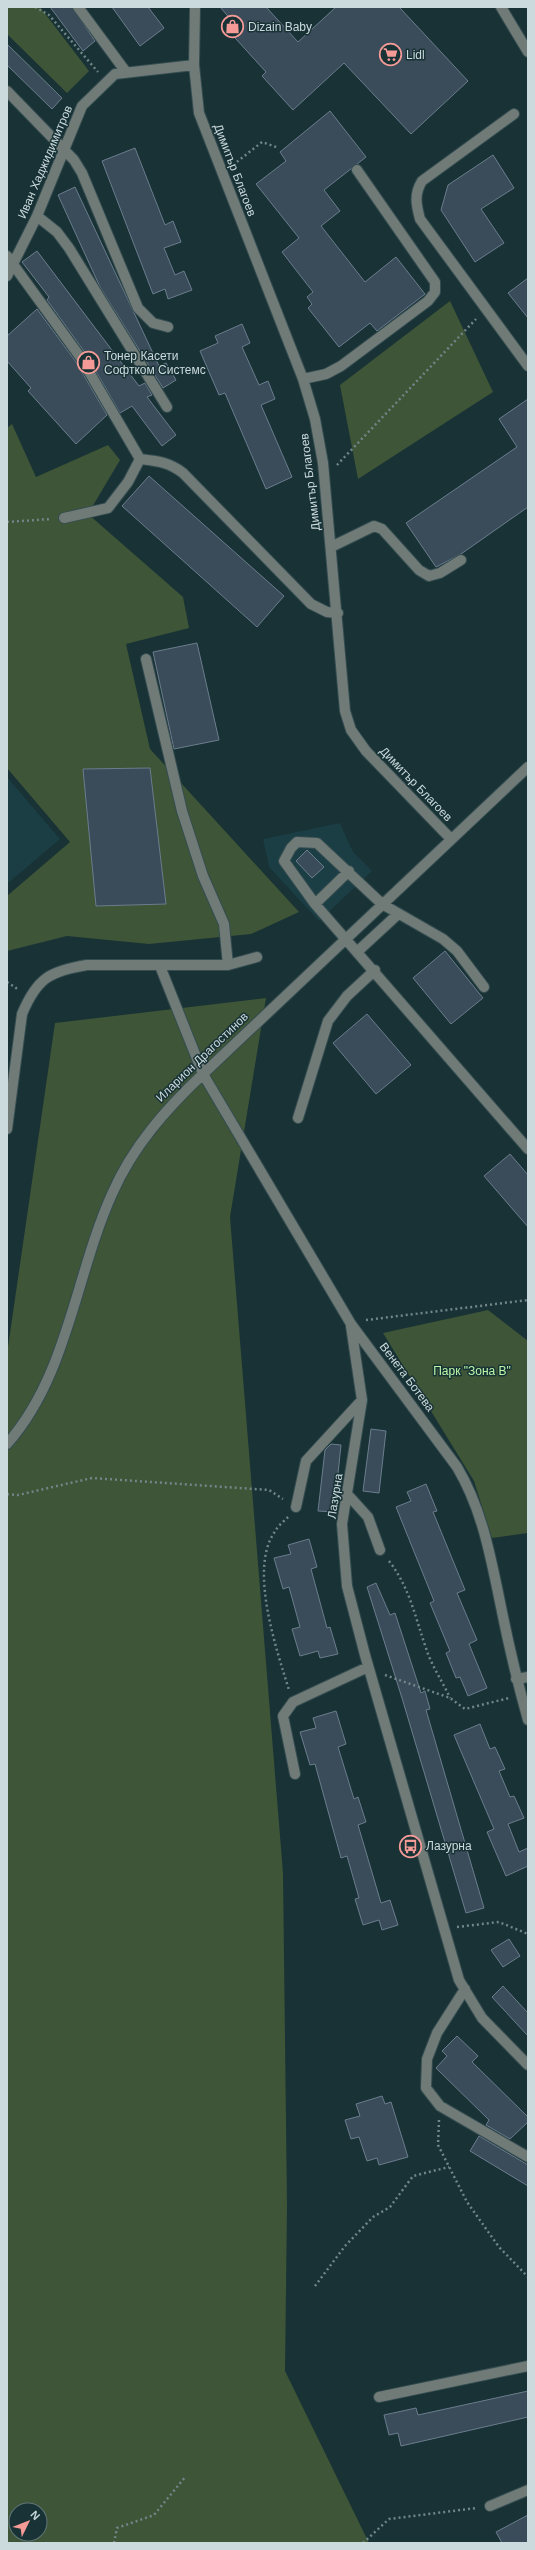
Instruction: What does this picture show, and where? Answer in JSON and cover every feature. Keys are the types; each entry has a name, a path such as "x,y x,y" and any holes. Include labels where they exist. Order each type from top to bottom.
{"street":[{"path":"78,7 126,72"},
{"name":"Димитър Благоев","path":"195,7 194,65 200,113 222,174 303,379 316,419 324,475 338,613 345,711 351,730 366,752 451,839"},
{"path":"501,7 528,52"},
{"name":"Иван Хаджидимитров","path":"7,276 10,259 37,216 82,106 115,74 194,65"},
{"path":"7,91 63,150 82,173 138,308 153,323 168,327"},
{"path":"514,114 438,168 422,181 416,192 420,219 528,366"},
{"path":"303,379 326,374 341,366 428,301 435,292 435,282 357,170"},
{"path":"37,216 50,226 69,248 166,407"},
{"path":"10,259 81,358 140,459"},
{"path":"64,518 108,508 128,482 140,459"},
{"path":"140,459 162,461 173,465 311,604 327,612 338,613"},
{"path":"331,547 374,526 382,529 419,570 429,576 440,573 461,560"},
{"path":"146,659 182,811 202,876 224,924 228,965"},
{"name":"Иларион Драгостинов","path":"7,1444 21,1428 48,1382 105,1210 120,1177 158,1120 203,1074 528,767"},
{"path":"484,986 457,951 443,940 397,915 382,904 350,871 317,843 297,842 291,848 284,861 316,904 375,970 528,1149"},
{"path":"316,904 350,871"},
{"path":"358,951 397,915"},
{"path":"7,1129 22,1014 29,996 47,975 65,969 87,965 228,965 257,957"},
{"name":"Венета Ботева","path":"160,966 203,1074 350,1324 457,1467 470,1490 486,1537 516,1679 528,1720"},
{"path":"298,1118 328,1021 347,996 375,970"},
{"name":"Лазурна","path":"350,1324 362,1400 348,1495 342,1524 347,1586 368,1667 460,1980 482,2018 528,2065"},
{"path":"296,1507 306,1461 362,1400"},
{"path":"348,1495 368,1517 380,1550"},
{"path":"295,1774 283,1716 293,1702 368,1667"},
{"path":"516,1679 528,1677"},
{"path":"465,1989 437,2033 427,2059 426,2088 440,2106 528,2157"},
{"path":"379,2397 528,2366"},
{"path":"490,2506 528,2490"}],"path":[{"path":"34,7 49,15 106,82"},
{"path":"222,174 260,143 265,142 279,148"},
{"path":"324,475 341,461 486,308"},
{"path":"7,522 64,518"},
{"path":"350,1324 376,1317 528,1300"},
{"path":"7,1494 18,1495 92,1478 269,1490 296,1507 273,1534 265,1555 264,1585 272,1631 293,1702"},
{"path":"380,1550 401,1577 413,1604 426,1650 450,1698"},
{"path":"368,1667 406,1684 450,1698 465,1709 521,1695"},
{"path":"445,1928 499,1922 528,1934"},
{"path":"440,2106 438,2145 467,2202 499,2247 528,2277"},
{"path":"315,2286 345,2246 374,2216 390,2207 414,2176 449,2167"},
{"path":"114,2543 117,2528 154,2515 186,2476"},
{"path":"363,2543 389,2519 490,2506"}],"shaded area":[{"path":"7,777 60,839 7,884"},
{"path":"340,823 353,852 372,871 319,921 269,867 263,839"}],"green space":[{"path":"7,7 40,7 89,71 67,93 7,34"},
{"path":"450,301 493,392 358,479 340,385"},
{"path":"12,424 36,477 108,445 120,460 88,514 183,597 189,628 126,644 150,749 299,912 251,934 149,944 67,936 7,951 7,896 70,842 7,768 7,428"},
{"path":"266,998 230,1217 283,1873 287,2205 285,2371 369,2543 7,2543 7,1354 55,1023"},
{"name":"Парк \"Зона В\"","path":"488,1310 528,1341 528,1533 492,1538 474,1481 383,1333"}],"building":[{"path":"50,7 72,7 95,41 83,51"},
{"path":"112,7 148,7 164,28 140,46"},
{"name":"Lidl","path":"220,7 266,7 298,42 336,7 399,7 468,81 411,134 344,63 293,110 262,76 266,72 226,28 233,22"},
{"path":"7,44 62,98 52,109 7,65"},
{"path":"330,111 366,157 324,190 340,211 321,226 365,282 396,257 425,294 377,331 370,323 339,347 308,308 312,304 307,297 313,292 282,252 299,238 256,184 286,161 280,152"},
{"path":"135,148 165,225 173,221 181,242 164,248 175,275 184,271 192,290 168,299 165,289 153,294 102,161"},
{"path":"493,155 514,188 481,209 504,243 475,262 441,210 448,185"},
{"path":"75,187 159,366 166,363 176,380 163,388 100,287 58,195"},
{"path":"37,251 139,386 145,383 152,395 147,397 176,435 162,446 132,406 120,413 86,354 47,300 49,297 22,262"},
{"path":"528,278 528,318 508,293"},
{"path":"37,309 76,362 107,415 76,444 28,391 31,388 7,361 7,336"},
{"path":"242,324 250,343 242,347 259,385 268,381 275,399 261,405 292,477 266,489 225,393 219,395 200,351 218,343 215,336"},
{"path":"528,399 528,507 461,554 436,567 406,523 517,447 499,419"},
{"path":"149,476 284,596 257,627 122,506"},
{"path":"197,643 219,740 174,749 153,652"},
{"path":"150,768 166,904 96,906 83,769"},
{"path":"307,850 324,867 312,878 296,861"},
{"path":"445,951 483,998 451,1024 413,978"},
{"path":"367,1014 411,1065 376,1094 333,1043"},
{"path":"510,1154 528,1175 528,1227 484,1176"},
{"path":"371,1429 386,1431 379,1493 363,1491"},
{"path":"331,1444 341,1445 334,1512 318,1511 325,1450"},
{"path":"426,1484 437,1511 433,1512 465,1590 457,1593 477,1640 469,1644 487,1688 468,1696 460,1677 456,1678 446,1653 450,1651 430,1603 434,1601 396,1507 411,1501 407,1492"},
{"path":"309,1539 317,1567 311,1569 327,1628 330,1627 338,1654 320,1658 318,1651 300,1656 292,1629 300,1627 289,1587 283,1589 274,1558 291,1554 288,1545"},
{"path":"376,1583 390,1615 395,1613 421,1693 425,1691 430,1709 426,1710 484,1908 466,1913 402,1698 367,1587"},
{"path":"336,1711 346,1744 338,1747 354,1799 358,1797 366,1822 358,1825 381,1903 390,1900 398,1925 382,1930 379,1920 363,1925 355,1899 359,1898 347,1856 341,1858 315,1764 310,1765 300,1732 316,1728 313,1718"},
{"path":"480,1724 490,1749 495,1747 505,1769 499,1771 510,1797 514,1796 524,1818 508,1824 519,1852 528,1848 528,1866 506,1876 487,1832 494,1829 454,1735"},
{"path":"509,1939 520,1956 503,1967 491,1950"},
{"path":"503,1986 528,2013 528,2036 492,1997"},
{"path":"457,2036 478,2056 472,2062 528,2117 528,2122 510,2139 486,2125 489,2120 436,2068 447,2056 442,2051"},
{"path":"382,2096 385,2104 391,2102 408,2157 379,2165 377,2158 367,2161 359,2137 351,2139 345,2120 360,2116 356,2104"},
{"path":"479,2136 528,2165 528,2186 470,2151"},
{"path":"528,2391 528,2417 401,2446 398,2433 389,2435 384,2415 416,2408 418,2415"},
{"path":"528,2515 528,2543 502,2543 496,2532"}],"place":[{"name":"Dizain Baby","path":"233,27"},
{"name":"Lidl","path":"390,55"},
{"name":"Тонер Касети Софтком Системс","path":"88,363"},
{"name":"Лазурна","path":"411,1846"}]}
